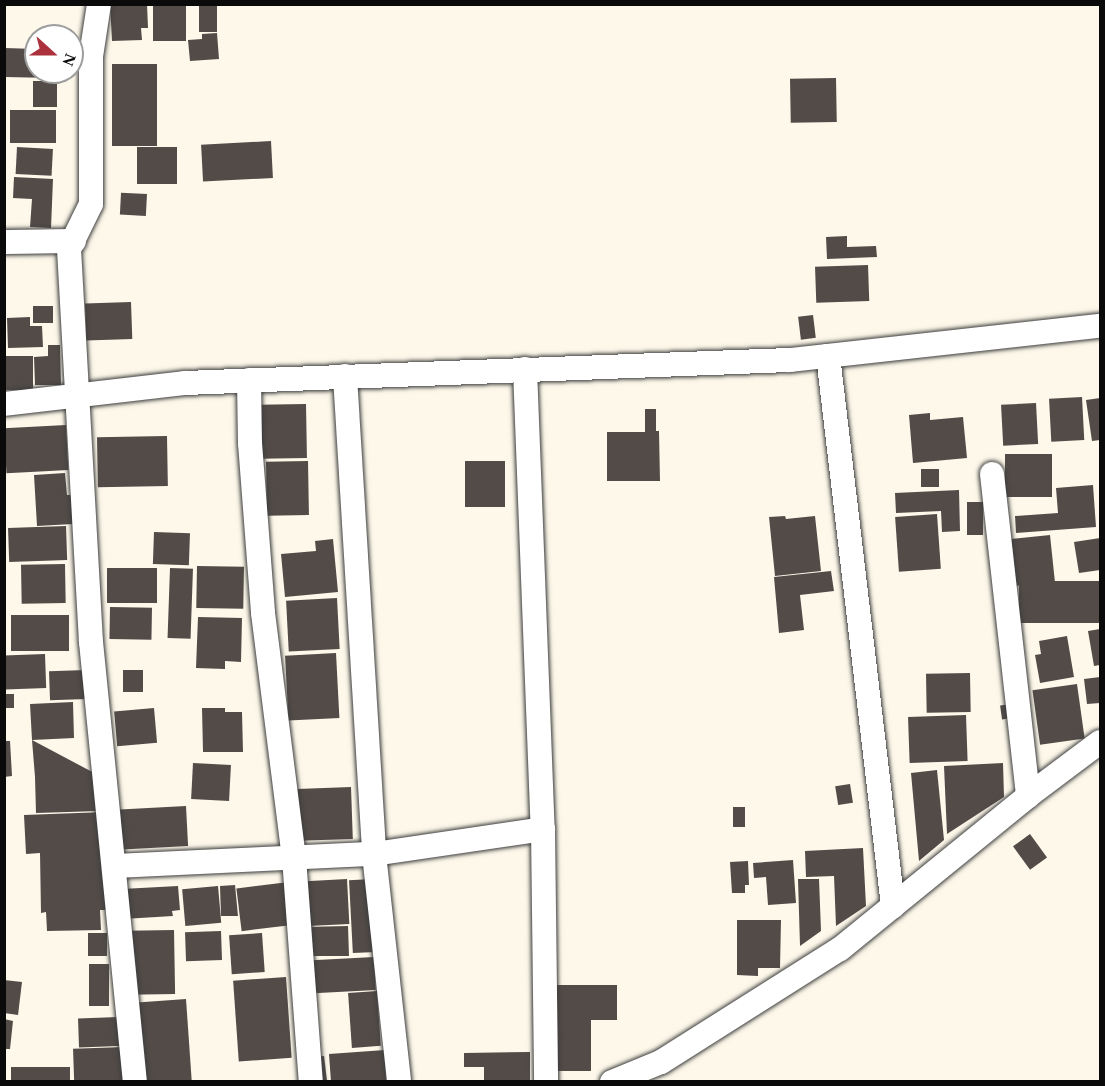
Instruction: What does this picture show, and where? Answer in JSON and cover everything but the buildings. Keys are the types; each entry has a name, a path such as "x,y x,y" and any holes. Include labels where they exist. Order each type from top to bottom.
{"street":[{"path":"99,4 91,56 91,204 69,249 75,397 91,642 135,1082"},
{"path":"4,242 74,241"},
{"path":"4,404 185,383 790,360 1101,326"},
{"path":"828,356 893,906"},
{"path":"525,369 543,829 546,1082"},
{"path":"345,376 374,854 399,1082"},
{"path":"249,380 250,443 263,613 294,858 311,1082"},
{"path":"992,474 1028,796"},
{"path":"612,1082 671,1056 840,949 1028,796 1101,742"},
{"path":"115,866 374,854 543,829"}]}
